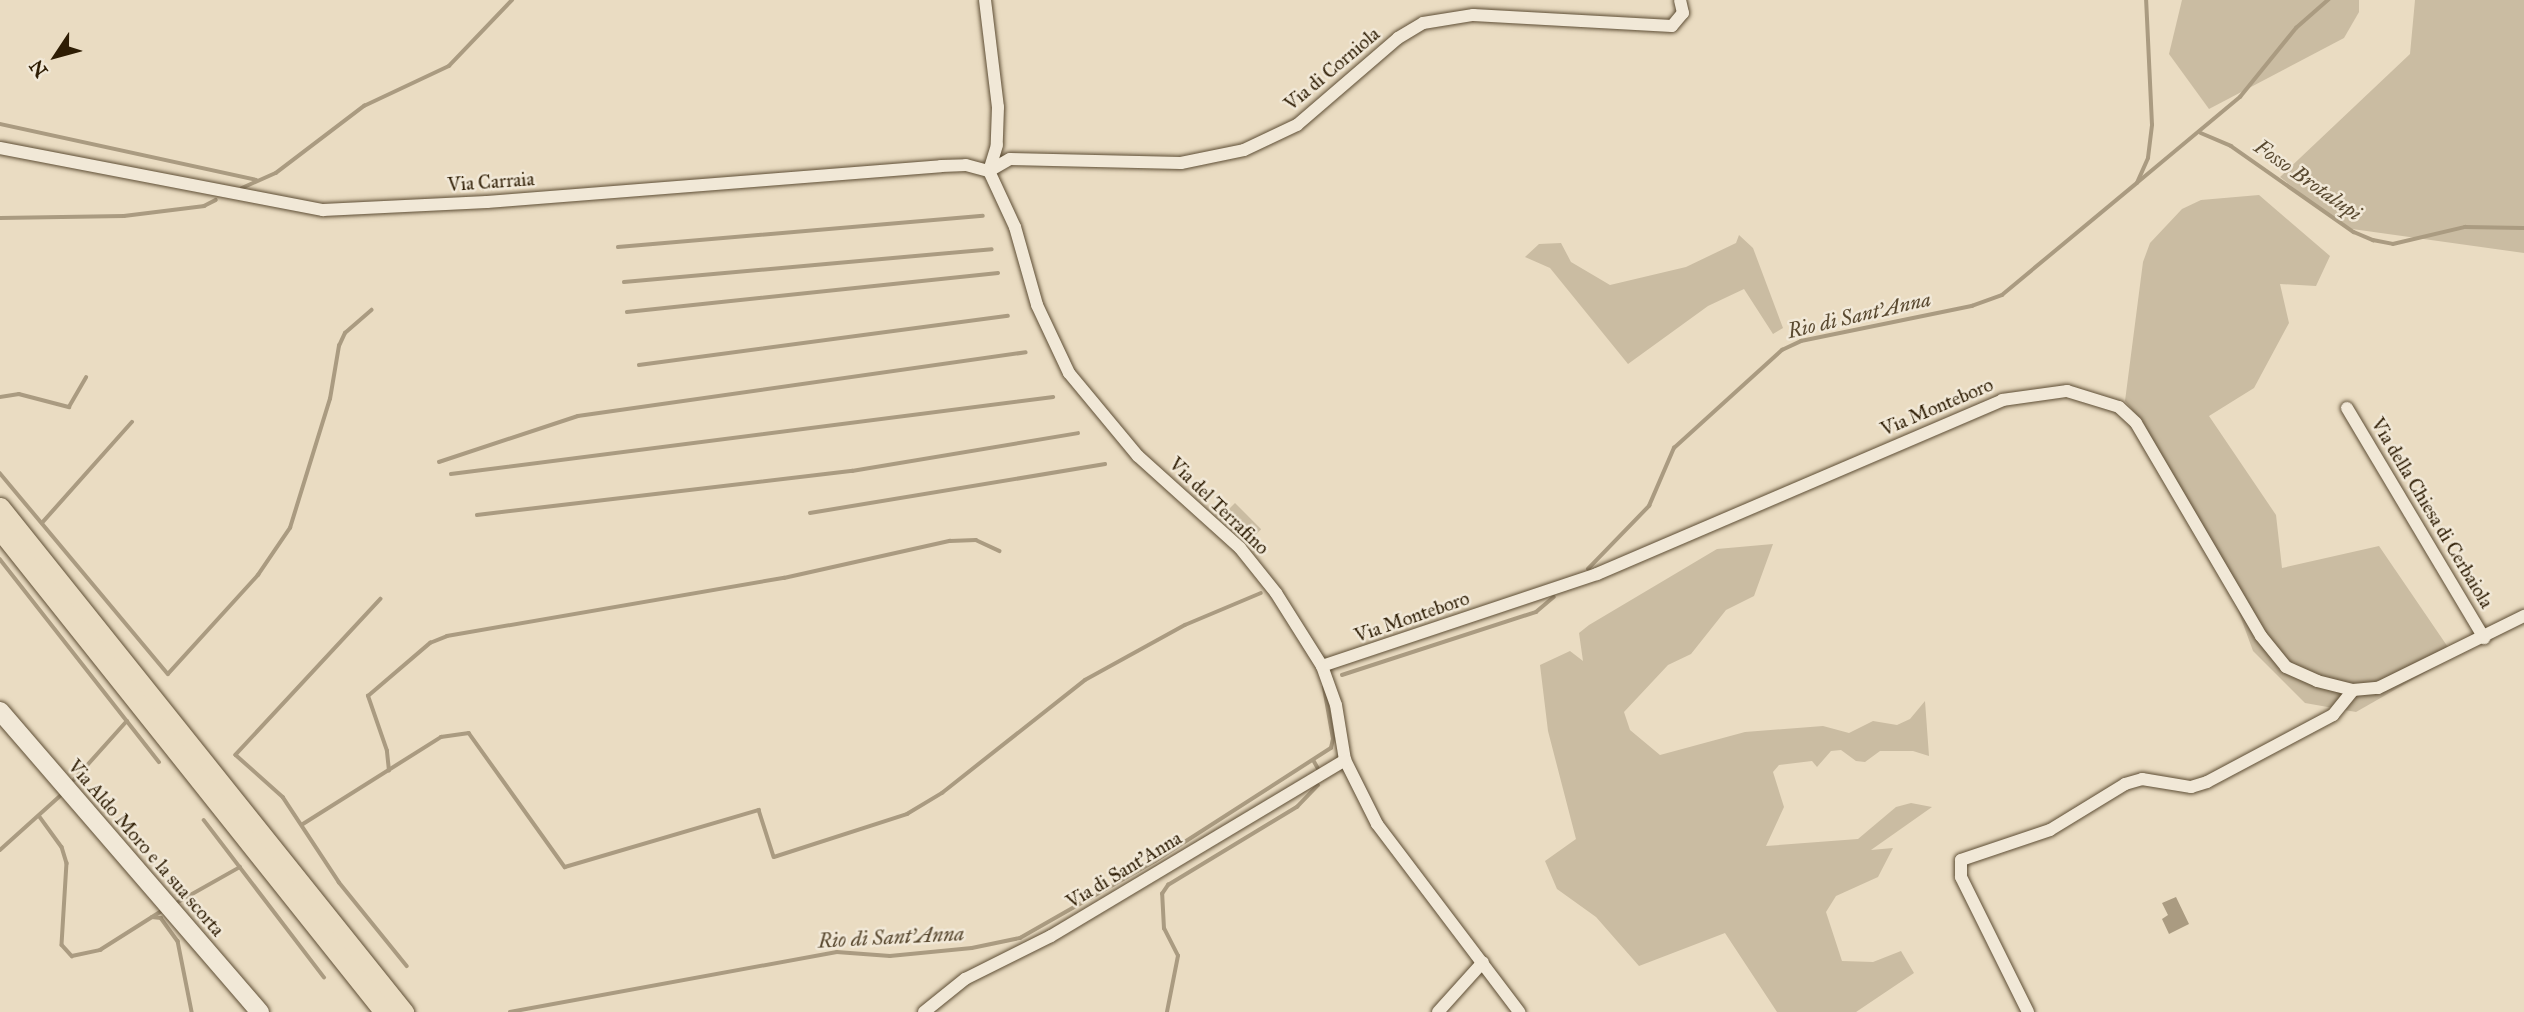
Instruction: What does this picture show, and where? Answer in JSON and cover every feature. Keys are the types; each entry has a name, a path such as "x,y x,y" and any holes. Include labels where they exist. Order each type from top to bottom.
{"highway":[{"path":"0,507 404,1012"},
{"path":"0,530 384,1012"}],"main road":[{"name":"Via Aldo Moro e la sua scorta","path":"0,711 260,1012"}],"street":[{"path":"985,0 998,107 996,145 989,171"},
{"name":"Via di Corniola","path":"989,171 1010,159 1181,163 1244,150 1297,125 1398,38 1423,23 1472,15 1672,26 1683,13 1679,0"},
{"name":"Via Carraia","path":"0,148 323,210 474,203 965,164 989,171"},
{"name":"Via del Terrafino","path":"989,171 1015,227 1037,305 1069,373 1138,456 1256,565 1322,666 1336,705 1345,760 1377,824 1519,1012"},
{"name":"Via Monteboro","path":"1322,666 1597,574 2002,400 2067,391 2119,407 2136,423 2261,636 2286,667 2317,681 2353,690 2402,679 2524,616"},
{"name":"Via della Chiesa di Cerbaiola","path":"2347,408 2484,638"},
{"path":"2028,1012 1961,877 1961,860 2050,830 2125,784 2151,779 2191,787 2207,782 2333,715 2353,690"},
{"name":"Via di Sant'Anna","path":"924,1012 965,979 1051,936 1345,760"},
{"path":"1438,1012 1483,961"}],"shaded area":[{"path":"2182,0 2359,0 2359,12 2344,38 2209,109 2169,54"},
{"path":"2415,0 2524,0 2524,253 2345,228 2280,177 2410,54"},
{"path":"2259,195 2330,256 2316,286 2280,284 2289,323 2254,388 2209,416 2276,515 2282,568 2379,546 2454,656 2356,712 2305,703 2253,651 2238,610 2143,422 2125,401 2143,262 2150,243 2182,209 2201,200"},
{"path":"1739,235 1753,248 1783,328 1773,334 1744,289 1708,306 1628,364 1550,268 1525,257 1539,244 1561,243 1571,262 1610,285 1686,267 1736,243"},
{"path":"1235,503 1261,529 1246,545 1219,519"},
{"path":"1773,544 1754,596 1726,610 1691,654 1668,665 1624,712 1630,730 1660,755 1745,732 1823,726 1849,733 1873,721 1897,725 1910,719 1925,701 1929,756 1913,751 1880,751 1865,762 1856,761 1841,750 1831,751 1817,767 1812,761 1779,765 1773,772 1784,807 1766,846 1858,839 1896,807 1911,803 1932,807 1871,850 1893,848 1878,877 1836,896 1826,912 1842,961 1873,962 1901,951 1914,973 1856,1012 1777,1012 1725,933 1639,966 1596,917 1557,889 1545,861 1576,839 1548,731 1540,665 1570,651 1583,661 1579,633 1717,549"},
{"path":"2176,897 2189,924 2169,934 2162,919 2168,915 2162,903"}],"waterway":[{"path":"242,188 276,173 364,106 449,66 512,0"},
{"name":"Rio di Sant'Anna","path":"1588,569 1649,506 1674,448 1782,350 1801,341 1972,306 2002,295 2137,183 2148,158 2152,125 2146,0"},
{"path":"2138,182 2240,97 2296,28 2328,0"},
{"path":"0,124 256,180"},
{"name":"Fosso Brotalupi","path":"2201,133 2231,146 2354,232 2373,240 2393,244 2465,227 2524,228"},
{"path":"0,218 124,216 204,206 216,200"},
{"path":"618,247 983,216"},
{"path":"624,282 992,249"},
{"path":"627,312 998,273"},
{"path":"0,473 168,674 258,575 290,528 330,399 339,346 345,333 371,310"},
{"path":"639,365 1008,316"},
{"path":"439,462 578,416 1025,352"},
{"path":"0,397 19,394 69,407 86,378"},
{"path":"451,474 1053,397"},
{"path":"42,523 132,422"},
{"path":"477,515 852,471 1078,433"},
{"path":"810,513 1105,464"},
{"path":"389,771 387,751 368,696 430,643 447,636 784,578 950,541 976,540 1000,551"},
{"path":"0,559 159,762"},
{"path":"303,824 441,737 469,733 565,867 759,810 774,857 907,814 942,793 1085,680 1185,625 1261,593"},
{"name":"Rio di Sant'Anna","path":"1342,675 1536,612 1554,597"},
{"path":"381,599 236,755 283,797 339,882 407,966"},
{"name":"Rio di Sant'Anna","path":"510,1012 837,952 890,956 972,948 1020,938 1155,861 1331,748 1333,739 1324,688"},
{"path":"74,780 127,721"},
{"path":"1314,761 1318,768"},
{"path":"1167,1012 1178,956 1164,929 1162,894 1168,885 1297,807 1318,785"},
{"path":"0,850 60,796"},
{"path":"40,817 62,847 67,863 62,945 72,956 100,950 160,912"},
{"path":"204,820 324,977"},
{"path":"178,902 240,867"},
{"path":"152,917 161,918 178,941 192,1012"}]}
